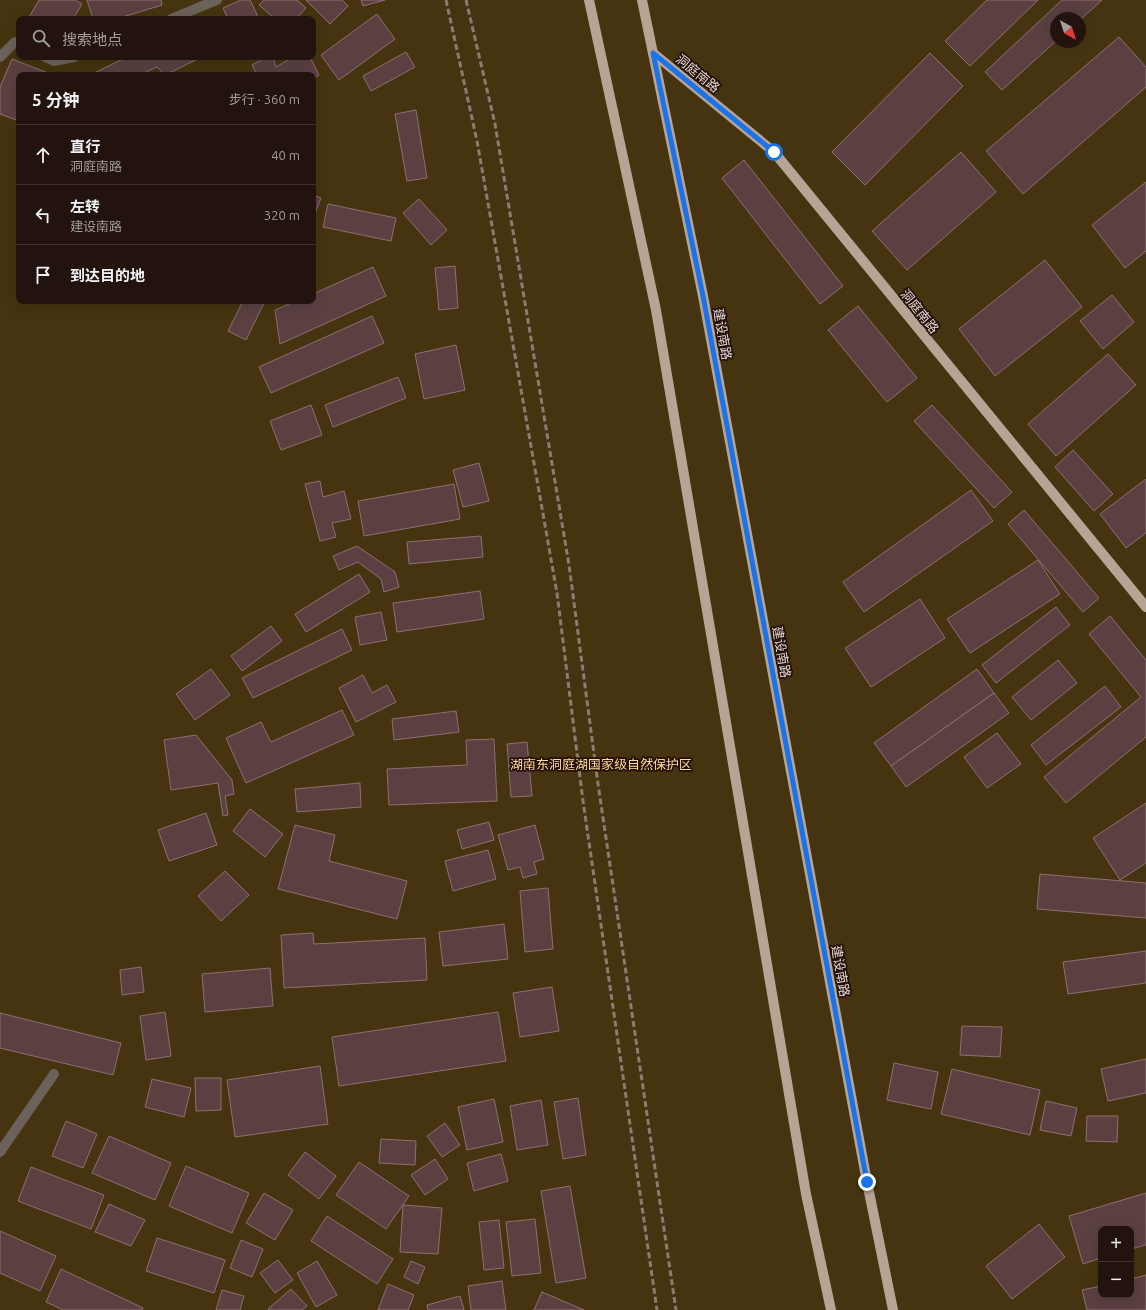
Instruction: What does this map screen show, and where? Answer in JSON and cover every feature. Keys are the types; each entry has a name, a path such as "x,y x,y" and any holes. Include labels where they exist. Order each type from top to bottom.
{"main road":[{"path":"589,0 656,310 806,1194 831,1310"},
{"name":"建设南路","path":"642,0 705,304 861,1151 893,1310"},
{"name":"洞庭南路","path":"653,53 774,152 1146,607"}],"street":[{"path":"178,16 217,0"},
{"path":"0,57 16,42"},
{"path":"0,1152 54,1074"}],"green space":[{"name":"湖南东洞庭湖国家级自然保护区","path":"0,0 1146,0 1146,1310 0,1310"}],"building":[{"path":"39,0 75,0 82,4 75,16 30,16"},
{"path":"87,0 161,0 162,5 126,16 92,16"},
{"path":"241,0 250,0 258,16 227,16 223,8"},
{"path":"264,0 297,0 306,8 299,16 272,16 259,5"},
{"path":"306,0 342,0 348,6 330,24"},
{"path":"361,0 385,0 363,6"},
{"path":"987,0 1038,0 970,66 945,41"},
{"path":"1062,0 1102,0 1086,15 1086,12 1050,12 1050,46 1002,90 985,72"},
{"path":"377,14 395,39 339,80 321,55"},
{"path":"1119,37 1146,67 1146,87 1023,194 986,151"},
{"path":"406,52 415,67 371,91 363,76"},
{"path":"930,53 963,86 865,185 832,152"},
{"path":"12,59 45,72 16,72 16,120 0,114 0,87"},
{"path":"121,60 196,60 171,72 162,72 157,67 146,72 96,72"},
{"path":"261,60 274,60 276,67 288,60 312,60 319,75 316,77 316,72 256,72 252,65"},
{"path":"416,110 427,178 407,181 395,114"},
{"path":"961,152 996,192 907,270 872,231"},
{"path":"744,160 843,286 820,304 722,178"},
{"path":"1146,182 1146,251 1125,268 1092,225"},
{"path":"316,196 321,198 316,211"},
{"path":"419,199 447,230 431,245 403,213"},
{"path":"328,204 396,218 391,241 323,227"},
{"path":"1045,260 1082,307 995,376 959,329"},
{"path":"455,266 458,308 439,310 435,268"},
{"path":"373,267 386,296 280,344 275,310 289,304 316,304 316,293"},
{"path":"1112,295 1134,322 1103,349 1080,321"},
{"path":"242,304 264,304 246,340 228,331"},
{"path":"858,306 917,378 887,402 828,330"},
{"path":"372,316 384,343 271,393 259,367"},
{"path":"456,345 465,390 424,399 415,354"},
{"path":"1108,354 1136,385 1056,456 1028,424"},
{"path":"398,377 406,398 333,427 325,405"},
{"path":"311,405 322,435 281,450 270,421"},
{"path":"932,405 1012,492 994,508 914,421"},
{"path":"1073,450 1113,494 1094,511 1055,467"},
{"path":"479,463 489,501 463,507 453,470"},
{"path":"1146,479 1146,533 1126,548 1100,514"},
{"path":"320,481 323,497 344,491 351,519 332,523 336,537 320,541 305,484"},
{"path":"454,484 460,519 364,536 358,501"},
{"path":"971,490 993,521 864,612 843,582"},
{"path":"1024,510 1099,598 1083,612 1008,524"},
{"path":"481,536 483,557 409,564 407,542"},
{"path":"357,546 395,572 399,587 384,592 381,579 358,562 339,570 333,556"},
{"path":"1038,560 1060,594 970,653 947,619"},
{"path":"359,574 370,592 306,632 295,614"},
{"path":"480,591 484,619 397,632 393,603"},
{"path":"920,599 945,638 871,687 845,648"},
{"path":"1056,607 1070,625 996,683 982,665"},
{"path":"381,612 387,640 360,645 355,617"},
{"path":"1110,616 1146,660 1146,737 1066,803 1044,777 1141,697 1089,634"},
{"path":"271,626 282,641 242,671 231,656"},
{"path":"342,629 352,650 253,698 242,678"},
{"path":"1058,660 1077,683 1031,720 1012,697"},
{"path":"211,669 230,695 195,720 176,694"},
{"path":"977,669 994,693 891,766 874,743"},
{"path":"363,675 372,693 387,685 396,702 356,722 339,688"},
{"path":"1105,686 1121,707 1046,765 1031,745"},
{"path":"994,693 1009,713 906,787 891,766"},
{"path":"342,710 354,735 246,783 226,738 261,722 271,742"},
{"path":"456,711 459,732 394,740 392,719"},
{"path":"997,733 1021,764 987,788 964,757"},
{"path":"196,735 232,780 234,794 225,796 228,815 223,816 218,783 171,790 164,740"},
{"path":"494,739 497,801 389,805 387,769 467,765 466,740"},
{"path":"527,742 532,796 511,797 507,744"},
{"path":"360,783 361,807 297,812 295,789"},
{"path":"1146,803 1146,863 1120,880 1093,838"},
{"path":"250,809 283,834 265,857 233,831"},
{"path":"206,813 217,845 169,861 158,830"},
{"path":"489,822 494,840 462,849 457,830"},
{"path":"295,825 335,835 329,861 407,881 397,919 278,889"},
{"path":"535,825 544,859 534,862 537,874 523,878 520,867 508,870 498,835"},
{"path":"488,850 496,879 453,891 445,861"},
{"path":"225,871 249,895 221,921 198,896"},
{"path":"1040,874 1146,883 1146,918 1037,909"},
{"path":"548,888 553,949 525,952 520,891"},
{"path":"504,924 508,959 443,966 439,932"},
{"path":"313,933 314,944 425,938 427,980 284,988 281,935"},
{"path":"1146,951 1146,983 1068,994 1063,962"},
{"path":"141,967 144,992 122,995 120,970"},
{"path":"270,968 273,1006 205,1012 202,974"},
{"path":"552,987 559,1031 520,1037 513,993"},
{"path":"165,1012 171,1056 146,1060 140,1016"},
{"path":"498,1012 506,1061 339,1086 332,1037"},
{"path":"0,1013 121,1043 113,1075 0,1048"},
{"path":"962,1026 1002,1027 1000,1057 960,1055"},
{"path":"1146,1059 1146,1093 1108,1101 1101,1069"},
{"path":"894,1063 938,1072 931,1109 887,1100"},
{"path":"320,1066 328,1124 235,1137 227,1080"},
{"path":"952,1069 1040,1090 1030,1135 941,1114"},
{"path":"195,1078 221,1078 221,1110 196,1111"},
{"path":"152,1079 191,1088 184,1117 145,1107"},
{"path":"578,1098 586,1155 563,1159 554,1102"},
{"path":"494,1099 503,1142 467,1150 458,1107"},
{"path":"541,1100 548,1145 517,1150 510,1106"},
{"path":"1046,1101 1077,1108 1071,1136 1040,1130"},
{"path":"1087,1116 1118,1116 1117,1142 1086,1141"},
{"path":"66,1121 97,1134 83,1168 52,1156"},
{"path":"445,1123 460,1145 442,1157 427,1136"},
{"path":"109,1136 171,1163 155,1200 92,1173"},
{"path":"381,1139 416,1141 415,1165 379,1163"},
{"path":"305,1152 336,1176 319,1199 288,1175"},
{"path":"501,1154 508,1181 474,1191 467,1163"},
{"path":"435,1159 448,1179 425,1195 411,1175"},
{"path":"359,1162 409,1196 386,1229 336,1195"},
{"path":"186,1166 249,1193 232,1233 169,1206"},
{"path":"31,1167 104,1195 91,1229 18,1201"},
{"path":"570,1186 586,1278 556,1283 541,1191"},
{"path":"264,1193 293,1210 275,1240 246,1223"},
{"path":"1146,1193 1146,1245 1134,1248 1134,1226 1098,1226 1098,1259 1083,1264 1069,1216"},
{"path":"109,1204 145,1220 131,1246 95,1232"},
{"path":"403,1205 442,1208 438,1254 400,1252"},
{"path":"327,1216 393,1259 377,1284 311,1241"},
{"path":"535,1219 541,1273 512,1276 506,1222"},
{"path":"499,1220 504,1268 484,1270 479,1222"},
{"path":"1039,1224 1065,1257 1012,1299 986,1266"},
{"path":"0,1231 56,1256 40,1291 0,1273"},
{"path":"157,1238 225,1260 214,1293 146,1271"},
{"path":"241,1240 263,1249 252,1277 230,1268"},
{"path":"278,1260 293,1280 275,1293 260,1273"},
{"path":"317,1261 337,1295 316,1307 297,1273"},
{"path":"411,1261 425,1267 418,1284 404,1277"},
{"path":"61,1269 143,1308 142,1310 63,1310 46,1302"},
{"path":"1146,1275 1146,1310 1087,1310 1082,1290 1098,1287 1098,1298 1134,1298 1134,1278"},
{"path":"502,1281 506,1310 471,1310 468,1286"},
{"path":"388,1284 414,1295 408,1310 378,1310"},
{"path":"291,1289 307,1306 302,1310 268,1309"},
{"path":"222,1290 244,1296 240,1310 216,1310"},
{"path":"542,1292 584,1310 534,1310"},
{"path":"460,1296 464,1310 428,1310 427,1305"}],"railway":[{"path":"446,0 477,141 557,593 583,801 657,1310"},
{"path":"466,0 495,124 569,565 598,784 676,1310"}],"route":[{"path":"774,152 653,53 703,296 867,1182"}]}
